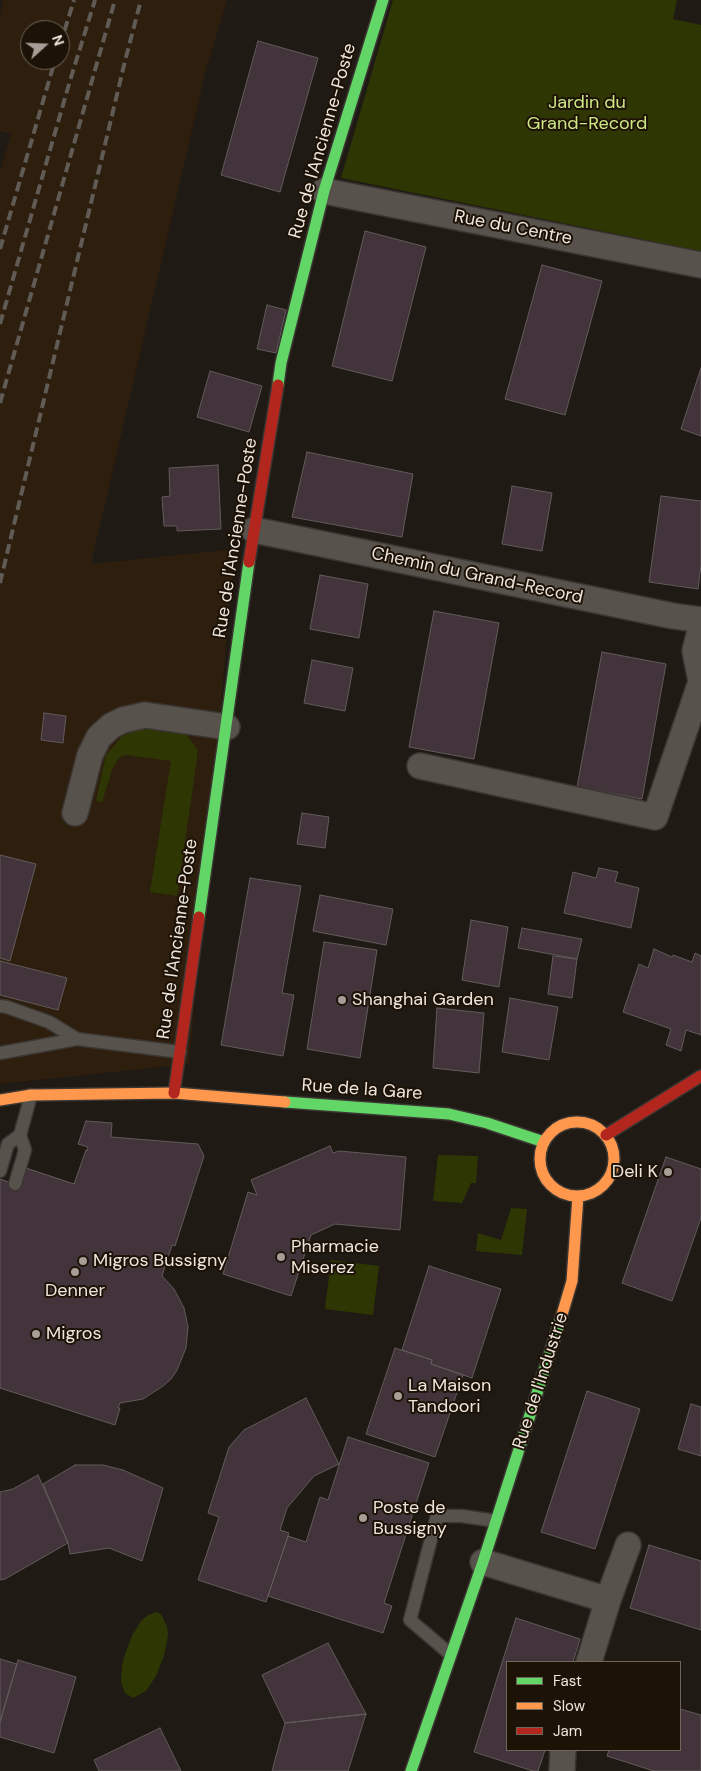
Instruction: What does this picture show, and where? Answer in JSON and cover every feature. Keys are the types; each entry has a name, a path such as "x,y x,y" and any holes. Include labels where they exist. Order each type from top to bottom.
{"street":[{"name":"Rue de l'Ancienne-Poste","path":"174,1093 254,530 282,362 324,191 384,0"},
{"name":"Rue du Centre","path":"324,191 701,265"},
{"name":"Chemin du Grand-Record","path":"254,530 673,616 701,620"},
{"path":"420,766 655,817 701,681 695,651 701,627"},
{"path":"74,813 90,755 99,737 111,726 123,720 145,715 226,727"},
{"path":"606,1135 701,1076"},
{"name":"Rue de la Gare","path":"0,1100 31,1095 174,1093 449,1114 487,1122 544,1142"},
{"path":"581,1121 595,1125 606,1135 613,1147 615,1161 612,1174 603,1186 592,1193 578,1196 563,1193 550,1184 542,1171 540,1156 544,1142 553,1130 566,1123 581,1121"},
{"name":"Rue de l'Industrie","path":"411,1771 556,1337 572,1281 578,1196"},
{"path":"590,1661 608,1600 628,1545"},
{"path":"482,1562 608,1600"},
{"path":"562,1771 563,1751"}],"lane":[{"path":"0,1006 49,1022 77,1040"},
{"path":"0,1052 77,1040 180,1052"},
{"path":"15,1184 25,1150 20,1135 31,1095"},
{"path":"0,1171 8,1144 20,1135"},
{"path":"450,1654 410,1620 437,1516 462,1516 496,1521"}],"shaded area":[{"path":"3,0 227,0 206,70 91,564 235,549 189,1064 0,1084 0,172 11,134 0,131 0,17"}],"green space":[{"name":"Jardin du Grand-Record","path":"393,0 677,0 673,19 701,25 701,251 341,178"},
{"path":"144,728 186,734 197,749 177,896 150,892 171,761 127,755 122,756 118,759 112,770 102,802 96,801 106,755 123,735"},
{"path":"438,1155 478,1156 476,1183 471,1183 462,1203 433,1201"},
{"path":"511,1208 527,1209 522,1255 476,1251 478,1233 501,1240"},
{"path":"331,1260 379,1266 373,1315 325,1309"},
{"path":"156,1612 161,1614 167,1627 168,1635 164,1656 156,1676 146,1691 133,1698 125,1693 121,1682 125,1654 132,1636 141,1621 148,1615"}],"building":[{"path":"258,41 318,58 280,192 221,175"},
{"path":"365,231 426,247 392,381 332,366"},
{"path":"542,265 602,281 565,415 505,399"},
{"path":"267,305 286,310 276,353 257,349"},
{"path":"701,368 701,436 681,429"},
{"path":"210,371 262,386 249,432 197,417"},
{"path":"307,452 413,474 402,537 292,517"},
{"path":"218,465 221,529 177,531 177,526 164,526 162,497 170,496 169,468"},
{"path":"512,486 552,493 542,551 502,544"},
{"path":"661,496 701,501 701,565 698,589 649,582"},
{"path":"320,575 368,584 359,638 310,629"},
{"path":"434,611 499,623 474,759 409,747"},
{"path":"602,652 666,664 642,799 577,787"},
{"path":"312,660 353,668 345,711 304,703"},
{"path":"44,713 66,716 63,743 41,740"},
{"path":"302,813 329,817 325,848 297,844"},
{"path":"0,855 36,864 10,961 0,958"},
{"path":"599,868 618,872 615,882 639,888 631,928 564,913 573,872 596,878"},
{"path":"250,878 301,886 282,993 294,995 283,1056 221,1045"},
{"path":"320,895 393,909 386,945 313,931"},
{"path":"471,920 508,927 499,987 462,980"},
{"path":"522,928 582,939 577,959 518,948"},
{"name":"Shanghai Garden","path":"324,942 377,950 360,1058 307,1049"},
{"path":"654,949 672,957 673,955 692,962 695,953 701,956 701,1035 686,1030 681,1051 666,1045 671,1029 623,1012 639,964 648,968"},
{"path":"553,956 577,959 572,998 548,994"},
{"path":"0,961 67,978 58,1010 0,995"},
{"path":"510,998 558,1007 549,1060 502,1052"},
{"path":"437,1008 484,1013 479,1073 433,1068"},
{"name":"Migros Bussigny","path":"86,1121 112,1123 111,1137 198,1144 204,1156 175,1246 172,1245 162,1276 174,1289 184,1308 188,1327 186,1348 177,1370 163,1386 143,1399 120,1403 115,1425 0,1388 0,1179 17,1185 23,1167 74,1184 88,1147 78,1144"},
{"path":"330,1146 333,1153 339,1151 406,1157 400,1230 335,1224 311,1235 291,1296 223,1274 248,1192 257,1195 251,1180"},
{"path":"666,1157 701,1169 701,1218 672,1301 622,1283"},
{"path":"429,1266 501,1289 472,1378 431,1364 432,1360 402,1350"},
{"path":"395,1348 432,1360 431,1364 463,1375 435,1457 366,1434"},
{"path":"587,1391 640,1409 595,1549 541,1532"},
{"path":"306,1398 339,1464 314,1476 287,1508 280,1530 289,1533 266,1602 198,1580 219,1517 208,1513 229,1447 244,1430"},
{"path":"691,1404 701,1407 701,1456 678,1449"},
{"name":"Poste de Bussigny","path":"348,1437 429,1463 384,1603 392,1606 383,1633 268,1596 288,1536 306,1542 320,1497 328,1500"},
{"path":"75,1465 103,1465 123,1470 163,1488 142,1561 109,1548 70,1554 68,1543 43,1484"},
{"path":"38,1475 68,1543 5,1579 0,1580 0,1492 13,1489"},
{"path":"649,1545 701,1561 701,1630 630,1608"},
{"path":"516,1618 580,1639 573,1661 506,1661 506,1751 545,1751 538,1771 474,1752"},
{"path":"328,1643 366,1714 285,1723 262,1675"},
{"path":"0,1659 17,1664 0,1722"},
{"path":"18,1660 76,1677 54,1753 0,1737 0,1722"},
{"path":"681,1709 701,1715 701,1771 654,1771 607,1756 609,1751 681,1751"},
{"path":"366,1714 348,1771 272,1771 285,1723"},
{"path":"160,1728 181,1771 99,1771 94,1760"}],"railway":[{"path":"68,20 74,0"},
{"path":"0,324 95,0"},
{"path":"0,403 115,0"},
{"path":"0,583 141,0"},
{"path":"0,249 52,70"}],"traffic: fast":[{"path":"278,385 281,363 324,191 383,0"},
{"path":"199,917 249,562"},
{"path":"285,1102 449,1114 487,1123 544,1142"},
{"path":"411,1771 483,1562 561,1318"}],"traffic: slow":[{"path":"0,1100 31,1095 174,1093 285,1102"},
{"path":"577,1122 598,1128 608,1138 614,1159 608,1180 598,1190 577,1196 556,1190 546,1180 540,1159 546,1138 556,1128 577,1122"},
{"path":"561,1318 572,1281 578,1196"}],"traffic: jam":[{"path":"249,562 278,385"},
{"path":"174,1093 199,917"},
{"path":"606,1135 701,1076"}],"place":[{"name":"Shanghai Garden","path":"342,1000"},
{"name":"Deli K","path":"668,1172"},
{"name":"Pharmacie Miserez","path":"281,1257"},
{"name":"Migros Bussigny","path":"83,1261"},
{"name":"Denner","path":"75,1272"},
{"name":"Migros","path":"36,1334"},
{"name":"La Maison Tandoori","path":"398,1396"},
{"name":"Poste de Bussigny","path":"363,1518"}]}
